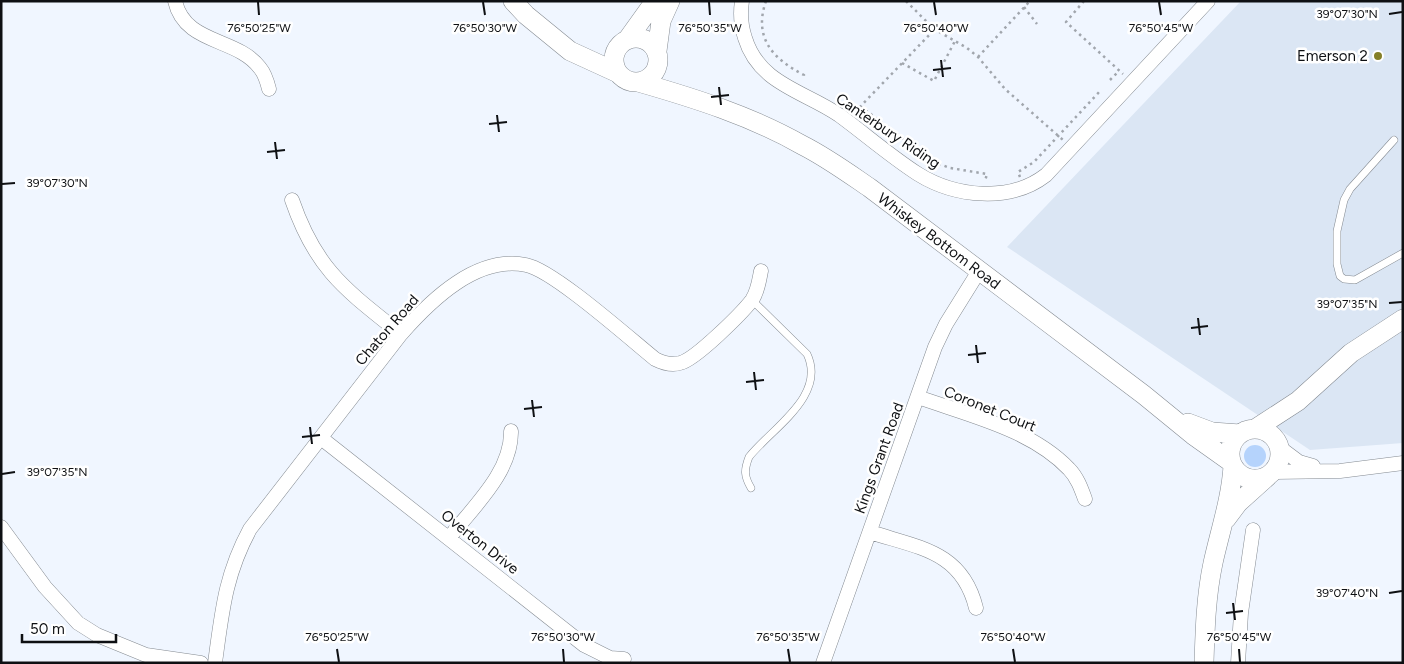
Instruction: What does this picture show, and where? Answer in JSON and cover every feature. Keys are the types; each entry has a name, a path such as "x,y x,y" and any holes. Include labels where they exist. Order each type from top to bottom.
{"street":[{"path":"175,1 182,18 190,28 242,52 254,61 261,68 270,89"},
{"path":"513,1 526,16 570,51 618,73 629,81 638,82 654,75 661,21 670,1"},
{"path":"618,73 614,57 624,41 656,1"},
{"name":"Canterbury Riding","path":"742,1 742,29 747,44 763,71 786,87 847,120 917,174 933,182 988,194 1005,194 1034,184 1071,148 1208,1"},
{"path":"554,37 595,49 603,49 624,41 644,38 650,42 658,55"},
{"name":"Whiskey Bottom Road","path":"658,55 670,81 690,98"},
{"name":"Whiskey Bottom Road","path":"638,82 749,119 803,145 870,188 1232,464"},
{"path":"292,200 309,243 324,266 342,286 401,334"},
{"name":"Chaton Road","path":"215,663 226,586 241,546 250,529 401,334 438,297 479,270 496,264 527,265 553,278 663,364 681,363 695,356 752,300 762,271"},
{"name":"Kings Grant Road","path":"823,663 946,324 979,271"},
{"path":"1204,663 1207,598 1212,565 1224,523 1232,464 1231,448 1248,432 1298,400 1350,353 1403,319"},
{"name":"Coronet Court","path":"918,397 1008,430 1032,442 1068,468 1077,480 1085,499"},
{"path":"1224,523 1238,503 1271,474 1280,456 1278,445 1298,400"},
{"name":"Whiskey Bottom Road","path":"1169,415 1212,432 1248,432"},
{"path":"449,538 501,471 511,445 511,431"},
{"path":"1248,432 1270,434 1278,445 1299,462 1325,470"},
{"name":"Overton Drive","path":"321,438 584,645 610,658 624,659"},
{"path":"1232,464 1243,477 1252,480 1271,474 1371,468 1403,463"},
{"path":"2,529 45,587 78,623 97,635 146,655 201,663"},
{"path":"1238,663 1240,613 1252,530"},
{"path":"870,532 947,560 966,579 976,608"}],"lane":[{"path":"1394,140 1347,193 1337,231 1338,271 1344,279 1355,280 1403,253"},
{"path":"751,488 745,478 745,467 749,457 801,402 810,385 812,374 811,363 807,354 752,300"}],"path":[{"path":"766,1 762,18 766,43 778,60 804,75 799,84"},
{"path":"906,1 934,29 978,57 1005,89 1071,148"},
{"path":"978,57 1030,1"},
{"path":"1084,1 1066,22 1127,78"},
{"path":"1024,7 1037,24"},
{"path":"847,120 934,29"},
{"path":"902,63 934,81 955,41"},
{"path":"1110,80 1119,71"},
{"path":"1021,183 1018,172 1034,162 1101,90"},
{"path":"860,106 934,162 950,168 986,174 984,185"}],"shaded area":[{"path":"1241,1 1403,1 1403,443 1310,450 1007,247"},
{"path":"1255,445 1263,448 1266,456 1263,464 1255,467 1247,464 1244,456 1247,448"}],"place":[{"name":"Emerson 2","path":"1378,56"}]}
